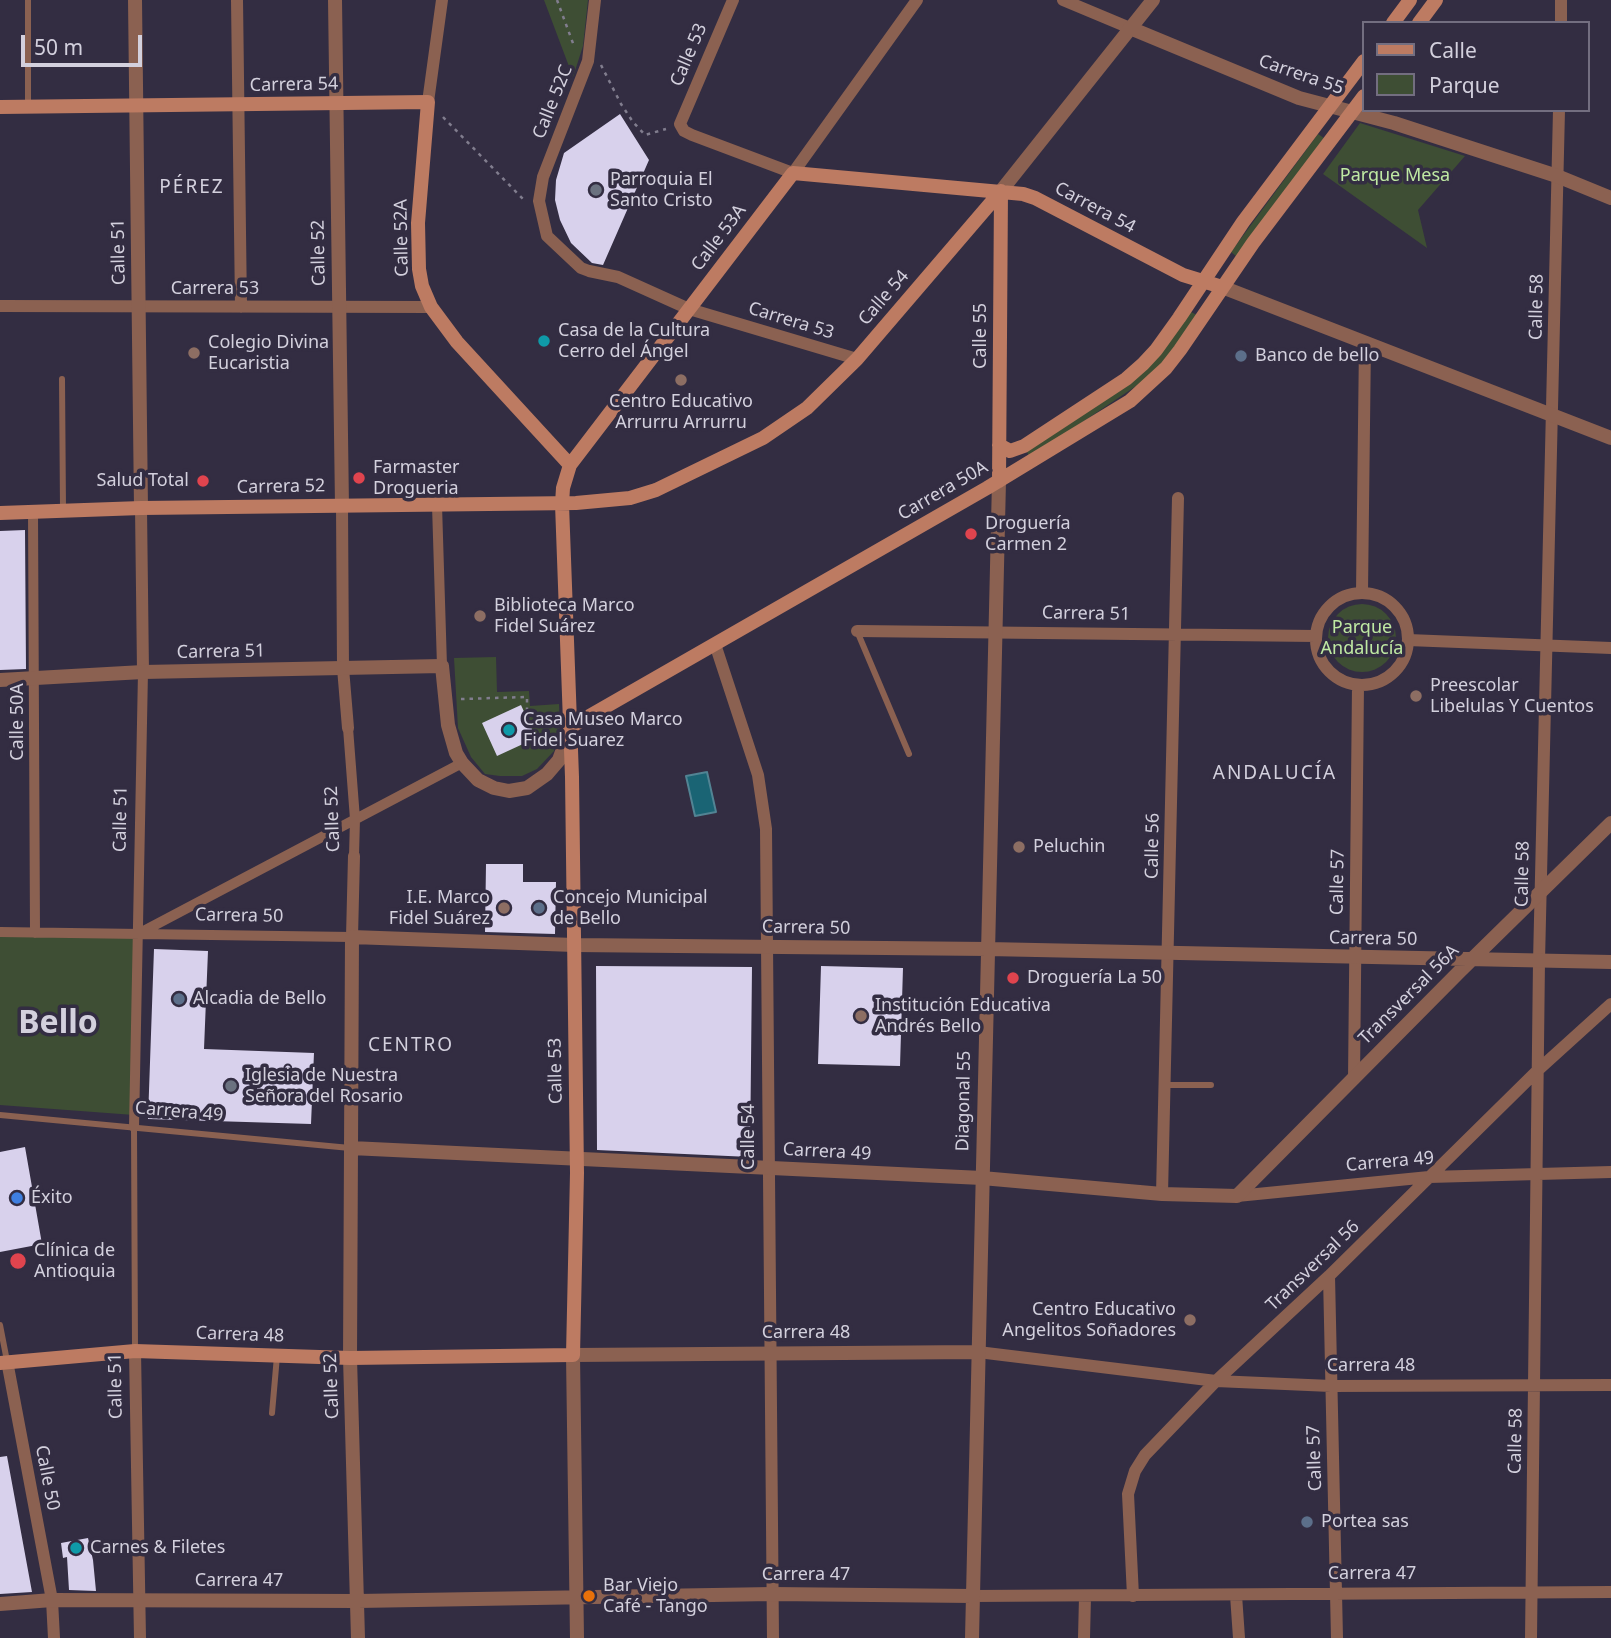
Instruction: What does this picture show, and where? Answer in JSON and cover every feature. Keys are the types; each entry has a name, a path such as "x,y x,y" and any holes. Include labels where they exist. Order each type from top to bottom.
{"main road":[{"path":"1394,21 1410,0"},
{"path":"1420,21 1436,0"},
{"name":"Carrera 50A","path":"999,444 1010,451 1024,446 1126,379 1156,350 1243,222 1362,64"},
{"name":"Carrera 50A","path":"572,726 999,481 1122,406 1146,387 1180,350 1253,243 1362,99"},
{"name":"Carrera 54","path":"0,107 428,102"},
{"name":"Calle 52A","path":"428,102 418,223 422,286 431,307 457,342 570,465"},
{"name":"Carrera 54","path":"793,173 1001,191 1035,198 1171,270 1222,287"},
{"name":"Calle 53A","path":"562,504 563,488 570,465 793,173"},
{"name":"Calle 54","path":"562,504 608,501 643,494 717,462 789,422 857,359 1001,191"},
{"name":"Calle 55","path":"999,481 1001,191"},
{"name":"Carrera 52","path":"0,513 141,508 562,504"},
{"name":"Calle 53","path":"562,504 572,726 577,1160 573,1355"},
{"name":"Carrera 48","path":"4,1362 135,1351 350,1358 573,1355"}],"street":[{"name":"Calle 51","path":"134,1127 143,673 135,0"},
{"path":"237,0 241,307"},
{"name":"Calle 52","path":"335,0 343,668 355,819 350,1358 358,1638"},
{"name":"Calle 52A","path":"428,102 442,0"},
{"name":"Calle 52C","path":"541,216 539,201 543,177 588,61 595,0"},
{"name":"Calle 53","path":"680,124 733,0"},
{"name":"Calle 53A","path":"793,173 917,0"},
{"name":"Carrera 55","path":"1063,0 1299,98 1394,122 1611,198"},
{"name":"Calle 54","path":"1001,191 1153,0"},
{"path":"1561,0 1561,21"},
{"name":"Calle 58","path":"1531,1638 1540,892 1559,112"},
{"name":"Carrera 54","path":"680,124 684,131 692,135 793,173"},
{"name":"Carrera 53","path":"541,216 547,236 581,268 618,276 689,309 857,359"},
{"name":"Carrera 54","path":"1222,287 1611,438"},
{"name":"Carrera 53","path":"0,306 431,307"},
{"path":"1362,592 1365,342"},
{"name":"Diagonal 55","path":"972,1638 999,481"},
{"name":"Calle 56","path":"1162,1194 1178,498"},
{"path":"437,505 445,700 450,733 462,763 478,780 494,788 509,791 527,788 547,774 559,760 572,726"},
{"name":"Calle 50A","path":"33,512 35,933"},
{"path":"1362,592 1376,594 1389,601 1400,612 1408,640 1405,655 1398,668 1387,678 1373,684 1358,685 1344,682 1327,669 1317,649 1315,636 1325,609 1348,594 1362,592"},
{"name":"Carrera 51","path":"857,631 1315,636"},
{"path":"1408,640 1611,648"},
{"name":"Calle 54","path":"715,644 758,775 766,829 773,1638"},
{"name":"Carrera 51","path":"0,680 143,673 442,666"},
{"name":"Calle 57","path":"1354,1079 1358,685"},
{"path":"138,934 462,763"},
{"name":"Transversal 56A","path":"1237,1196 1611,823"},
{"name":"Carrera 50","path":"0,932 352,937 574,945 988,949 1611,962"},
{"name":"Transversal 56","path":"1133,1596 1128,1494 1135,1471 1145,1455 1216,1381 1329,1276 1538,1070 1611,1004"},
{"name":"Carrera 49","path":"351,1148 982,1178 1162,1194 1237,1196 1429,1177 1611,1172"},
{"name":"Calle 57","path":"1329,1276 1337,1638"},
{"name":"Calle 51","path":"135,1351 140,1638"},
{"name":"Carrera 48","path":"573,1355 978,1352 1216,1381 1331,1386 1611,1385"},
{"name":"Calle 53","path":"573,1355 577,1638"},
{"name":"Calle 50","path":"4,1362 52,1600 54,1638"},
{"name":"Carrera 47","path":"0,1604 52,1600 358,1601 772,1594 1085,1597 1611,1592"},
{"path":"1236,1595 1239,1638"},
{"path":"1084,1638 1085,1597"}],"lane":[{"path":"28,0 28,107"},
{"path":"62,379 63,511"},
{"path":"857,631 909,754"},
{"path":"1165,1085 1211,1084"},
{"name":"Carrera 49","path":"0,1115 351,1148"},
{"name":"Calle 51","path":"134,1127 135,1351"},
{"name":"Calle 50","path":"0,1325 4,1362"},
{"path":"272,1413 276,1356"}],"path":[{"path":"557,0 575,48"},
{"path":"591,47 621,104 645,135 680,124"},
{"path":"428,102 541,216"},
{"path":"445,700 527,697 527,714 556,713"}],"green space":[{"path":"544,0 588,0 583,46 573,77"},
{"name":"Parque Mesa","path":"1360,123 1465,156 1418,210 1427,248 1323,174"},
{"path":"1318,134 1324,138 1237,257 1231,252"},
{"path":"1191,312 1197,315 1168,358 1148,378 1029,458 1027,451 1117,392"},
{"name":"Parque Andalucía","path":"1369,604 1390,619 1396,631 1394,651 1386,662 1369,672 1355,672 1338,662 1330,651 1328,631 1338,614 1349,606"},
{"path":"496,657 497,692 529,691 530,706 559,704 560,727 554,751 537,769 522,776 485,774 471,757 458,728 454,658"},
{"path":"0,932 138,934 134,1115 0,1105"}],"water":[{"path":"707,772 716,812 695,816 686,776"}],"building":[{"name":"Parroquia El Santo Cristo","path":"620,114 649,160 603,265 592,263 571,243 560,220 555,200 556,180 564,153"},
{"path":"25,530 26,669 0,670 0,531"},
{"name":"Casa Museo Marco Fidel Suarez","path":"521,705 536,738 497,756 482,723"},
{"path":"486,864 523,864 523,882 556,882 555,934 485,932"},
{"name":"Iglesia de Nuestra Señora del Rosario","path":"154,949 208,951 204,1049 314,1053 311,1124 148,1119"},
{"path":"596,966 752,967 750,1157 597,1150"},
{"name":"Institución Educativa Andrés Bello","path":"821,966 903,968 900,1066 818,1064"},
{"name":"Éxito","path":"25,1147 42,1244 0,1252 0,1152"},
{"path":"7,1456 32,1592 0,1594 0,1457"},
{"path":"88,1538 96,1591 69,1590 67,1557 63,1558 61,1543"}],"place":[{"name":"Parroquia El Santo Cristo","path":"596,190"},
{"name":"Casa de la Cultura Cerro del Ángel","path":"544,341"},
{"name":"Colegio Divina Eucaristia","path":"194,353"},
{"name":"Banco de bello","path":"1241,356"},
{"name":"Centro Educativo Arrurru Arrurru","path":"681,380"},
{"name":"Farmaster Drogueria","path":"359,478"},
{"name":"Salud Total","path":"203,481"},
{"name":"Droguería Carmen 2","path":"971,534"},
{"name":"Biblioteca Marco Fidel Suárez","path":"480,616"},
{"name":"Preescolar Libelulas Y Cuentos","path":"1416,696"},
{"name":"Casa Museo Marco Fidel Suarez","path":"509,730"},
{"name":"Peluchin","path":"1019,847"},
{"name":"I.E. Marco Fidel Suárez","path":"504,908"},
{"name":"Concejo Municipal de Bello","path":"539,908"},
{"name":"Droguería La 50","path":"1013,978"},
{"name":"Alcadia de Bello","path":"179,999"},
{"name":"Institución Educativa Andrés Bello","path":"861,1016"},
{"name":"Iglesia de Nuestra Señora del Rosario","path":"231,1086"},
{"name":"Éxito","path":"17,1198"},
{"name":"Clínica de Antioquia","path":"18,1261"},
{"name":"Centro Educativo Angelitos Soñadores","path":"1190,1320"},
{"name":"Portea sas","path":"1307,1522"},
{"name":"Carnes & Filetes","path":"76,1548"},
{"name":"Bar Viejo Café - Tango","path":"589,1596"}],"district":[{"name":"PÉREZ","path":"192,188"},
{"name":"ANDALUCÍA","path":"1275,774"},
{"name":"Bello","path":"58,1024"},
{"name":"CENTRO","path":"411,1046"}]}
